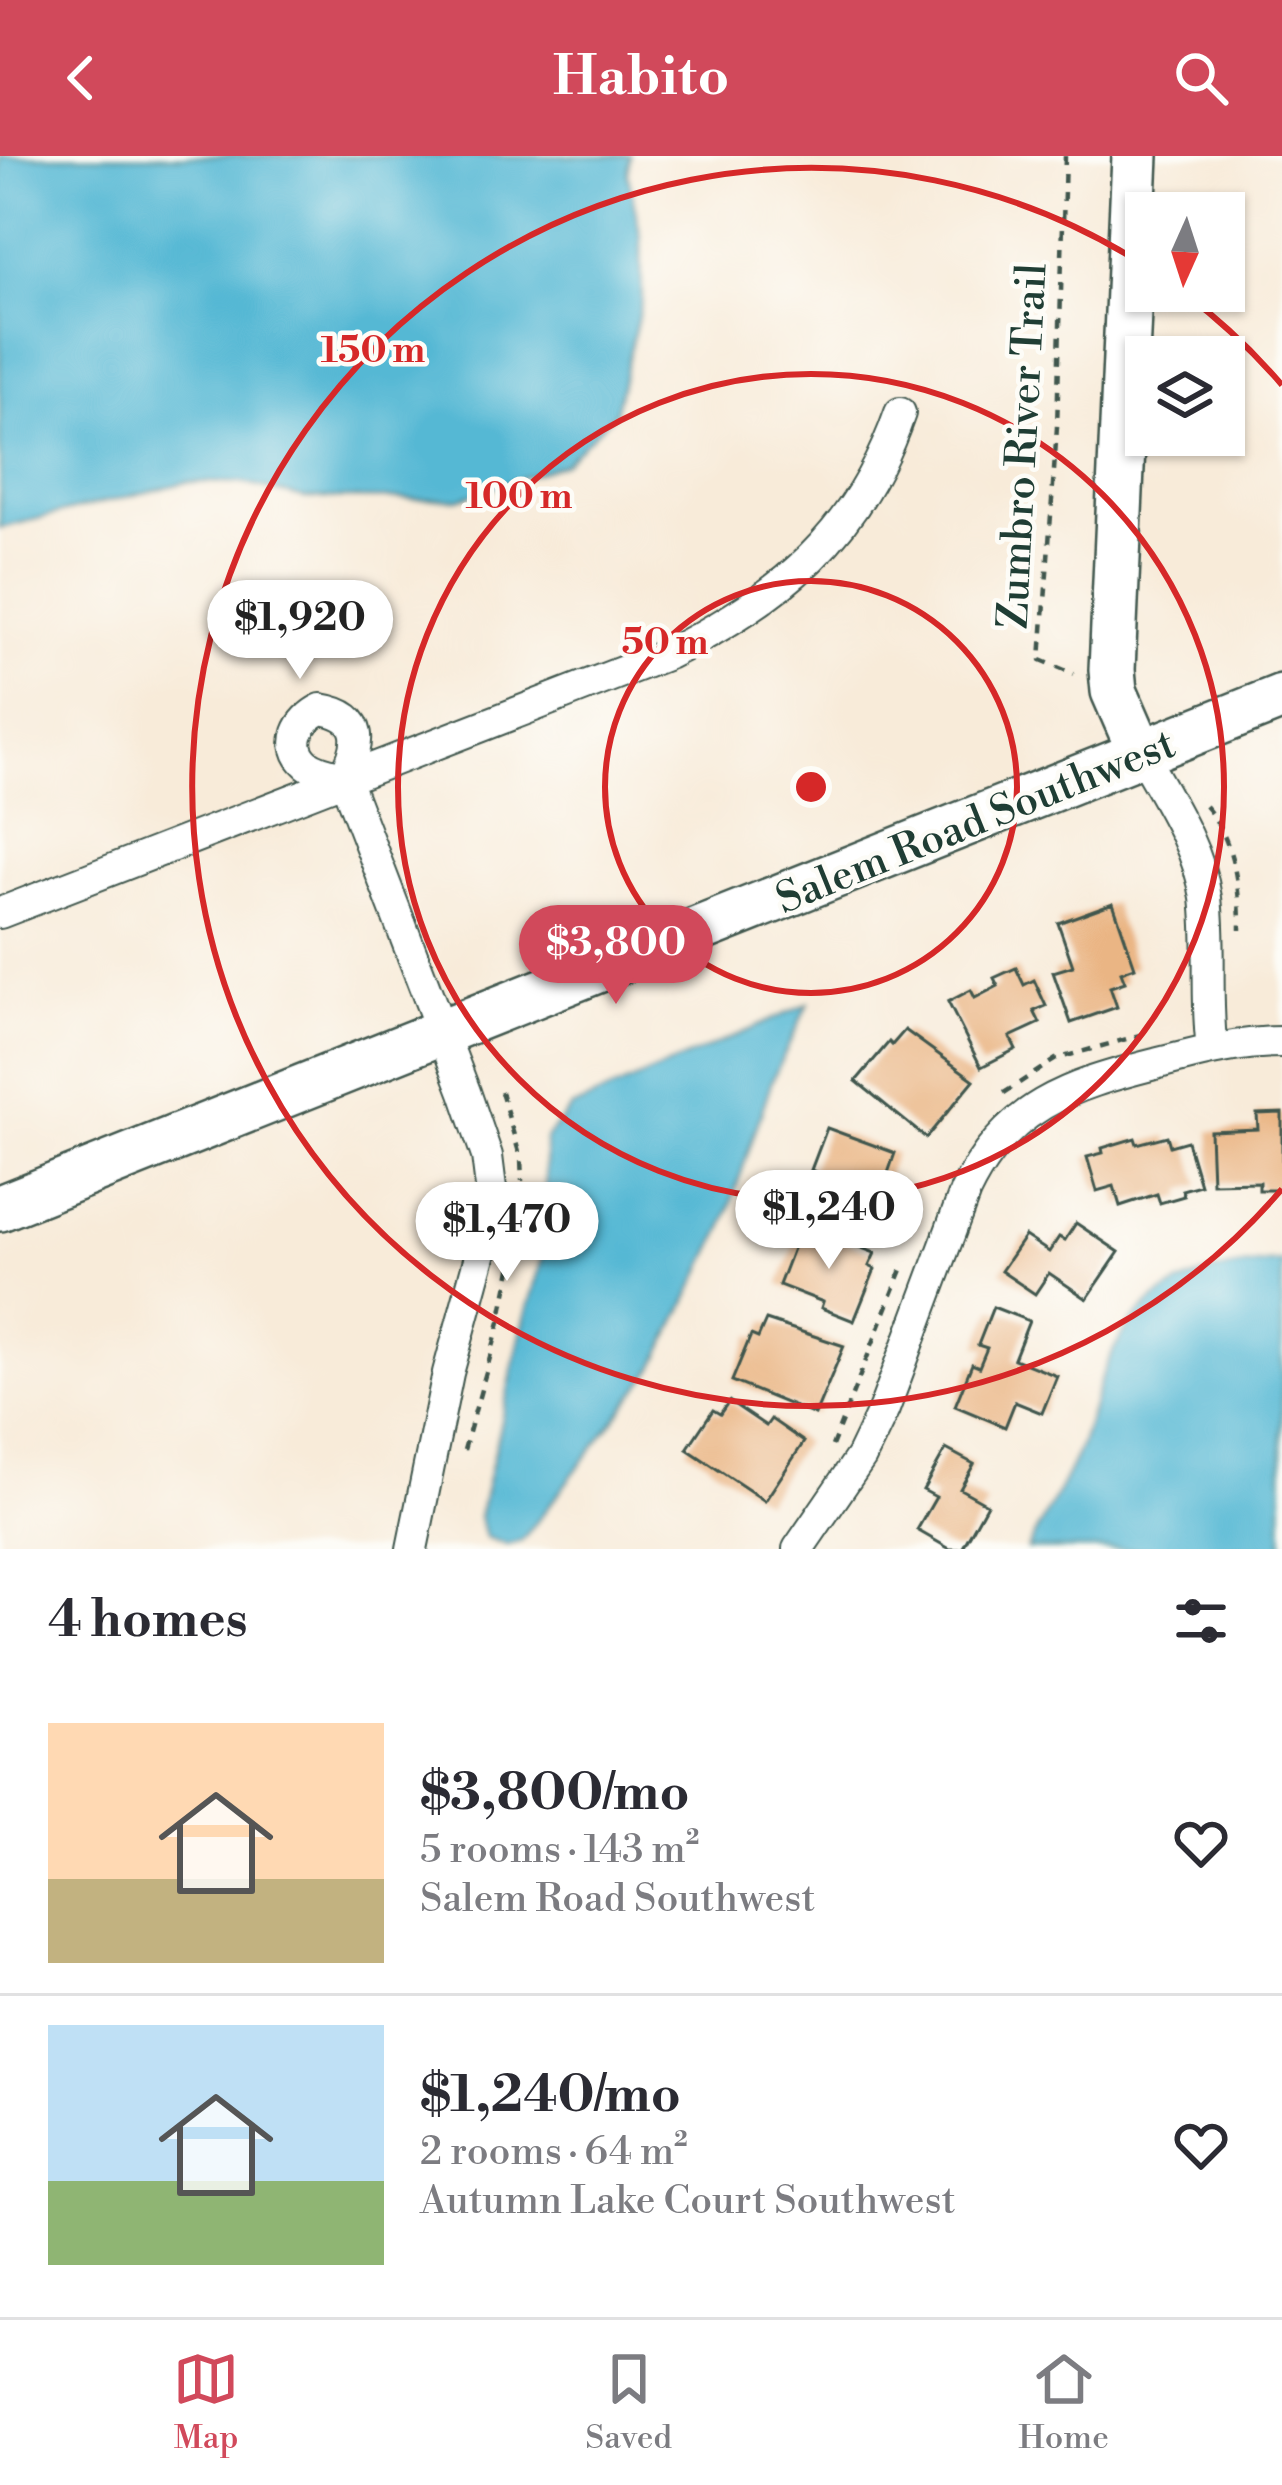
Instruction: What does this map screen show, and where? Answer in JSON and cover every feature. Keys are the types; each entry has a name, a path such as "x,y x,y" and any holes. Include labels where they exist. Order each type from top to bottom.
{"main road":[{"path":"1135,156 1114,691 1141,753"},
{"name":"Salem Road Southwest","path":"0,1208 1282,697"}],"street":[{"path":"0,913 668,654 710,633 784,586 847,518 884,460 900,412"},
{"path":"1141,753 1199,867 1207,910 1212,1049"},
{"path":"344,777 487,1156 491,1196 490,1223 448,1373 412,1549"},
{"path":"798,1549 861,1457 980,1161 1008,1128 1069,1089 1212,1049 1282,1042"}],"path":[{"name":"Zumbro River Trail","path":"1065,156 1057,427 1041,660 1114,691"}],"water":[{"path":"0,156 630,156 628,175 641,237 642,300 615,413 563,464 458,499 304,498 243,483 187,482 0,528"},
{"path":"808,1004 772,1080 723,1228 654,1368 522,1541 507,1545 485,1537 479,1517 546,1245 545,1139 571,1108"},
{"path":"1282,1262 1282,1549 1027,1549 1075,1458 1101,1379 1130,1324 1149,1304 1194,1278"}],"building":[{"path":"1113,903 1135,967 1121,972 1125,982 1110,987 1117,1007 1071,1023 1053,972 1073,966 1058,923"},
{"path":"1016,968 1024,985 1034,980 1046,1006 1034,1011 1040,1023 1010,1037 1016,1049 981,1067 948,1002 971,990 975,998 998,986 994,978"},
{"path":"905,1030 974,1080 926,1138 856,1081"},
{"path":"1282,1113 1282,1190 1259,1190 1259,1182 1212,1183 1210,1131 1258,1129 1257,1114"},
{"path":"827,1128 895,1153 886,1179 905,1186 893,1219 886,1215 881,1228 845,1215 850,1201 813,1186 818,1173 811,1170"},
{"path":"1167,1136 1170,1146 1187,1141 1200,1185 1160,1203 1157,1194 1120,1206 1114,1186 1097,1191 1087,1157 1135,1138 1137,1144"},
{"path":"1076,1223 1119,1252 1087,1299 1049,1273 1035,1294 1001,1271 1025,1236 1049,1252"},
{"path":"802,1225 875,1253 869,1266 875,1269 854,1321 821,1308 823,1302 779,1285"},
{"path":"993,1307 1029,1321 1014,1359 1057,1376 1042,1413 1015,1402 1005,1427 955,1406 972,1364 979,1367 987,1348 978,1345"},
{"path":"766,1320 844,1346 815,1415 732,1381 751,1335 758,1338"},
{"path":"729,1401 766,1426 771,1419 804,1442 765,1501 687,1449 713,1410 720,1414"},
{"path":"946,1449 974,1464 960,1489 987,1504 962,1549 950,1549 917,1530 936,1497 923,1490"}]}
